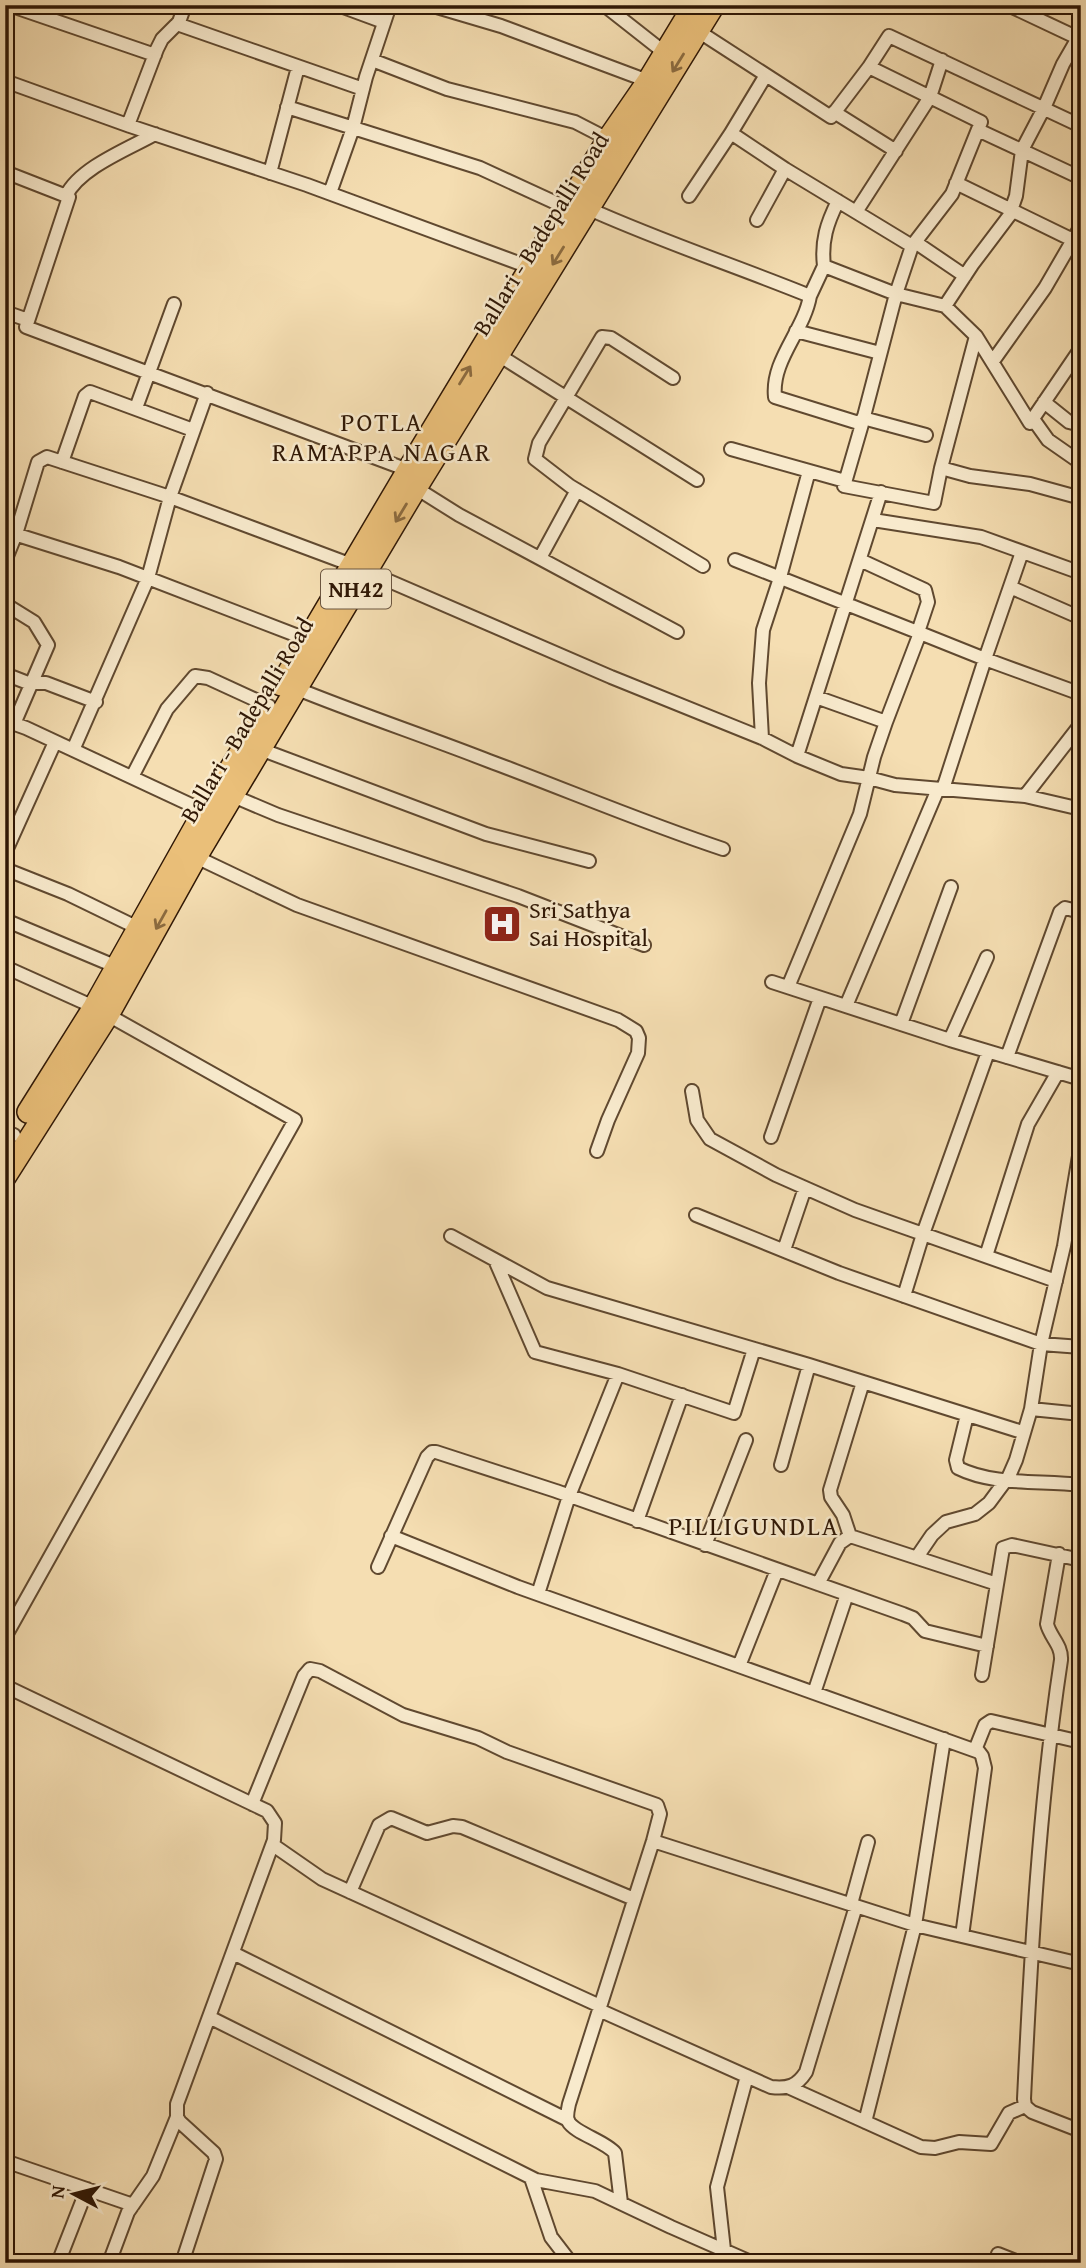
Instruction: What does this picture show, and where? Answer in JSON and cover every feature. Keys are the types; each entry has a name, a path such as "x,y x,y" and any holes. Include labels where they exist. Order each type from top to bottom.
{"highway":[{"name":"Ballari - Badepalli Road","path":"412,479 497,354 577,208 608,139 648,81 694,5"},
{"name":"Ballari - Badepalli Road","path":"5,1177 101,1011 233,796 359,568 532,268 577,208 714,5"},
{"name":"Ballari - Badepalli Road","path":"8,1139 101,1011 117,967 204,811 269,706 306,639 359,568"}],"street":[{"path":"9,5 155,55"},
{"path":"128,125 162,39 177,24 186,5"},
{"path":"338,5 384,22"},
{"path":"330,193 354,128 363,89 390,5"},
{"path":"430,5 501,26 648,81"},
{"path":"604,5 665,53"},
{"path":"945,306 1009,216 1016,196 1022,150 1063,64 1079,38 1008,5"},
{"path":"177,24 363,89"},
{"path":"698,31 831,117 889,36 1081,126"},
{"path":"372,60 447,89 575,122 608,139"},
{"path":"856,212 930,97 942,60"},
{"path":"270,173 298,67"},
{"path":"869,67 981,122 952,194 913,244 896,295 844,486 934,503 940,468 976,336"},
{"path":"689,196 766,75"},
{"path":"5,81 330,193 532,268"},
{"path":"287,107 480,168 577,208 810,296"},
{"path":"834,112 896,151"},
{"path":"978,130 1081,178"},
{"path":"730,133 785,169 965,276"},
{"path":"66,196 70,186 83,174 155,134"},
{"path":"757,220 785,169"},
{"path":"5,172 69,197 26,327 207,393 412,479 540,558 677,632"},
{"path":"956,183 1077,242"},
{"path":"838,201 824,232 824,266 810,296 808,310 773,382 775,397 926,435"},
{"path":"993,361 1077,242 1081,226"},
{"path":"824,266 896,295 945,306 976,336 1030,423 1081,348"},
{"path":"136,408 174,304"},
{"path":"5,312 28,320"},
{"path":"796,331 880,353"},
{"path":"673,378 604,336 539,443 535,456 537,462 577,490 704,566"},
{"path":"497,354 697,480"},
{"path":"62,461 87,394 92,392 193,430"},
{"path":"74,750 148,578 170,497 207,393"},
{"path":"1044,402 1069,422 1081,425"},
{"path":"1033,419 1048,440 1081,463"},
{"path":"731,449 845,481"},
{"path":"5,561 11,533 38,462 47,457 170,497 359,568 841,774 895,785 1025,796 1081,809"},
{"path":"940,468 970,476 1030,484 1081,498"},
{"path":"762,738 759,682 763,630 780,579 809,471"},
{"path":"540,558 577,490"},
{"path":"797,756 881,492"},
{"path":"873,520 981,537 1081,573"},
{"path":"11,533 148,578 306,639"},
{"path":"846,1006 940,789 1022,552"},
{"path":"735,560 1081,694"},
{"path":"789,987 860,814 874,757 928,601 925,590 860,560"},
{"path":"1010,587 1081,618"},
{"path":"5,604 29,617 48,642 33,683 9,724 55,741 204,811"},
{"path":"5,674 33,683 46,683 96,702"},
{"path":"132,778 166,711 195,676 208,678 269,706"},
{"path":"295,688 661,828 723,849"},
{"path":"816,697 886,722"},
{"path":"1025,796 1081,724"},
{"path":"5,853 55,741"},
{"path":"260,749 486,834 589,861"},
{"path":"233,796 304,824 521,898 644,946"},
{"path":"196,857 298,905 618,1020 636,1031 639,1038 638,1053 597,1151"},
{"path":"5,869 68,894 138,928"},
{"path":"901,1024 951,887"},
{"path":"1007,1058 1060,912 1065,908 1081,912"},
{"path":"5,920 117,967"},
{"path":"950,1040 987,957"},
{"path":"5,1637 295,1120 101,1011 6,969"},
{"path":"772,982 1007,1058 1081,1079"},
{"path":"771,1137 820,998"},
{"path":"904,1296 923,1234 988,1052"},
{"path":"986,1256 1028,1124 1058,1072"},
{"path":"692,1091 697,1120 710,1139 776,1175 855,1210 1056,1280"},
{"path":"917,1557 941,1526 954,1518 982,1510 1006,1480 1016,1460 1031,1409 1041,1344 1077,1194 1081,1144"},
{"path":"784,1250 805,1188"},
{"path":"696,1215 904,1296 1041,1344 1081,1347"},
{"path":"452,1236 547,1289 809,1365 1023,1432"},
{"path":"495,1260 535,1352 618,1374 734,1413 754,1349"},
{"path":"780,1465 809,1365"},
{"path":"538,1594 569,1496 618,1374"},
{"path":"850,1536 844,1515 831,1497 830,1490 863,1382"},
{"path":"637,1521 682,1395"},
{"path":"1031,1409 1081,1414"},
{"path":"967,1415 956,1466 969,1473 1006,1480 1081,1485"},
{"path":"705,1545 746,1440"},
{"path":"378,1567 426,1457 432,1452 569,1496 910,1616 925,1631 987,1646"},
{"path":"391,1536 538,1594 975,1750 982,1756 985,1768 962,1936"},
{"path":"850,1536 997,1584"},
{"path":"818,1584 840,1543 850,1536"},
{"path":"982,1675 1002,1550 1005,1546 1012,1545 1081,1560"},
{"path":"1025,2106 1031,1953 1050,1735 1061,1654 1059,1645 1049,1631 1048,1619 1059,1554"},
{"path":"739,1667 777,1570"},
{"path":"814,1693 848,1594"},
{"path":"252,1804 304,1676 310,1669 320,1671 403,1715 478,1738 507,1752 658,1806 660,1814 653,1841 569,2104 568,2120"},
{"path":"5,1686 252,1804 272,1815 276,1831 177,2104 177,2117 153,2176 126,2217 109,2263"},
{"path":"975,1750 985,1725 991,1721 1081,1742"},
{"path":"865,2122 915,1925 944,1739"},
{"path":"350,1892 379,1825 391,1818 427,1833 453,1826 462,1827 634,1899"},
{"path":"653,1841 915,1925 1081,1964"},
{"path":"788,2087 800,2080 806,2072 869,1842"},
{"path":"273,1845 315,1875 599,2008 771,2087 788,2087 927,2148 959,2142 986,2145 995,2140 1012,2110 1025,2106"},
{"path":"233,1953 568,2120 573,2126 610,2147 615,2153 621,2203"},
{"path":"209,2017 531,2178 590,2189 753,2263"},
{"path":"724,2250 717,2187 747,2076"},
{"path":"1025,2106 1032,2112 1080,2131 1081,2125"},
{"path":"177,2117 214,2153 216,2159 181,2263"},
{"path":"5,2161 133,2205"},
{"path":"531,2178 551,2237 571,2263"},
{"path":"58,2263 86,2189"},
{"path":"998,2254 1021,2263"}],"place":[{"name":"Sri Sathya Sai Hospital","path":"502,924"}],"district":[{"name":"POTLA RAMAPPA NAGAR","path":"382,436"},
{"name":"PILLIGUNDLA","path":"754,1526"}]}
